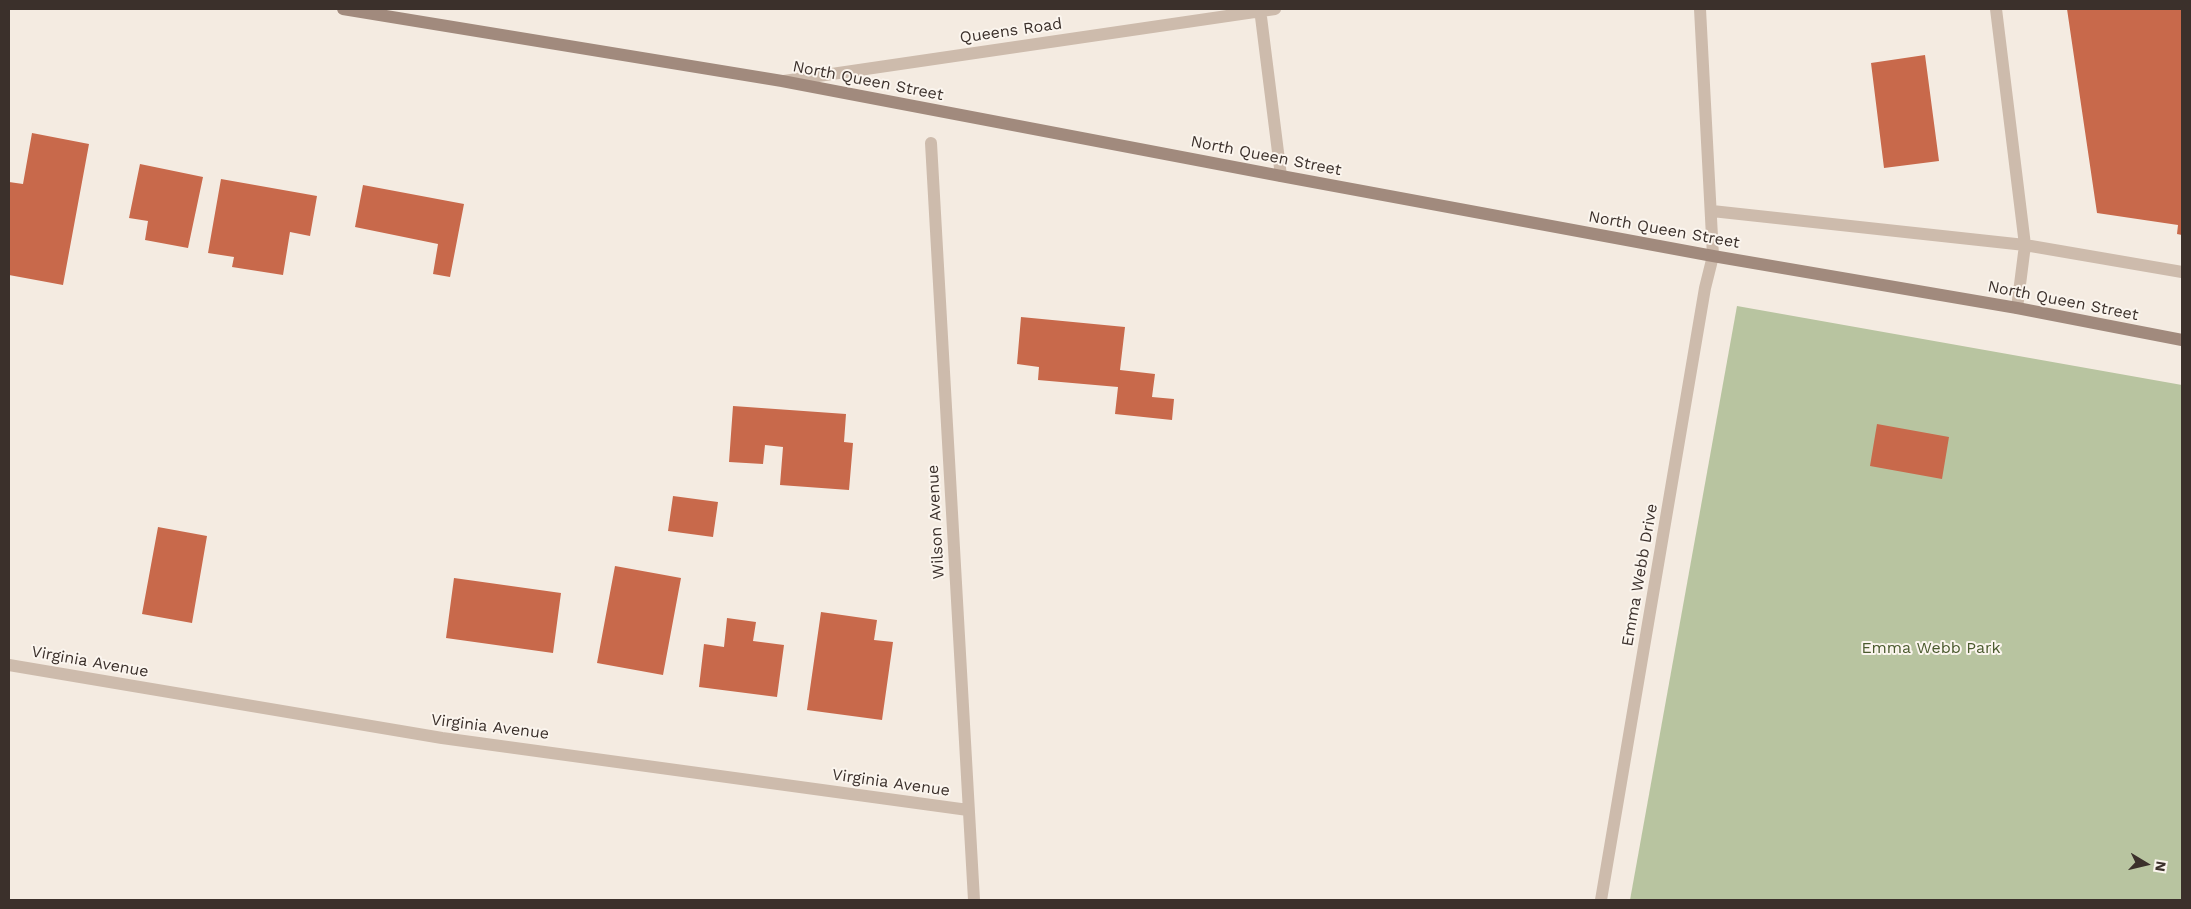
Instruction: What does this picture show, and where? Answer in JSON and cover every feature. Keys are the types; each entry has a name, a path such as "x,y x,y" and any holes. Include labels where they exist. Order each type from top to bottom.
{"main road":[{"name":"North Queen Street","path":"343,9 782,81 1281,176 1714,256 2017,308 2182,340"}],"street":[{"name":"Queens Road","path":"782,81 1275,9"},
{"name":"Emma Webb Drive","path":"1601,900 1705,288 1714,256 1700,9"},
{"path":"1996,9 2025,245 2017,308"},
{"path":"1260,10 1281,176"},
{"name":"Wilson Avenue","path":"931,143 974,900"},
{"path":"1712,211 2025,245 2182,272"},
{"name":"Virginia Avenue","path":"9,665 442,738 968,810"}],"green space":[{"name":"Emma Webb Park","path":"1737,306 2182,385 2182,900 1630,900"}],"building":[{"path":"2067,9 2182,9 2182,235 2177,234 2178,225 2097,213"},
{"path":"1925,55 1939,161 1884,168 1871,63"},
{"path":"32,133 89,144 63,285 9,275 9,182 23,184"},
{"path":"140,164 203,177 188,248 145,240 148,221 129,218"},
{"path":"221,179 317,196 310,236 290,232 283,275 232,267 234,257 208,253"},
{"path":"363,185 464,204 450,277 433,274 438,244 355,227"},
{"path":"1021,317 1125,327 1120,370 1155,374 1152,397 1174,399 1172,420 1115,414 1118,387 1038,380 1039,367 1017,364"},
{"path":"733,406 846,414 844,442 853,443 849,490 780,485 783,447 765,445 763,464 729,462"},
{"path":"1877,424 1949,437 1942,479 1870,466"},
{"path":"673,496 718,502 713,537 668,531"},
{"path":"158,527 207,536 192,623 142,614"},
{"path":"615,566 681,578 663,675 597,663"},
{"path":"454,578 561,593 553,653 446,638"},
{"path":"821,612 877,620 874,640 893,642 882,720 807,710"},
{"path":"727,618 756,622 753,641 784,645 777,697 699,687 704,644 724,647"}]}
